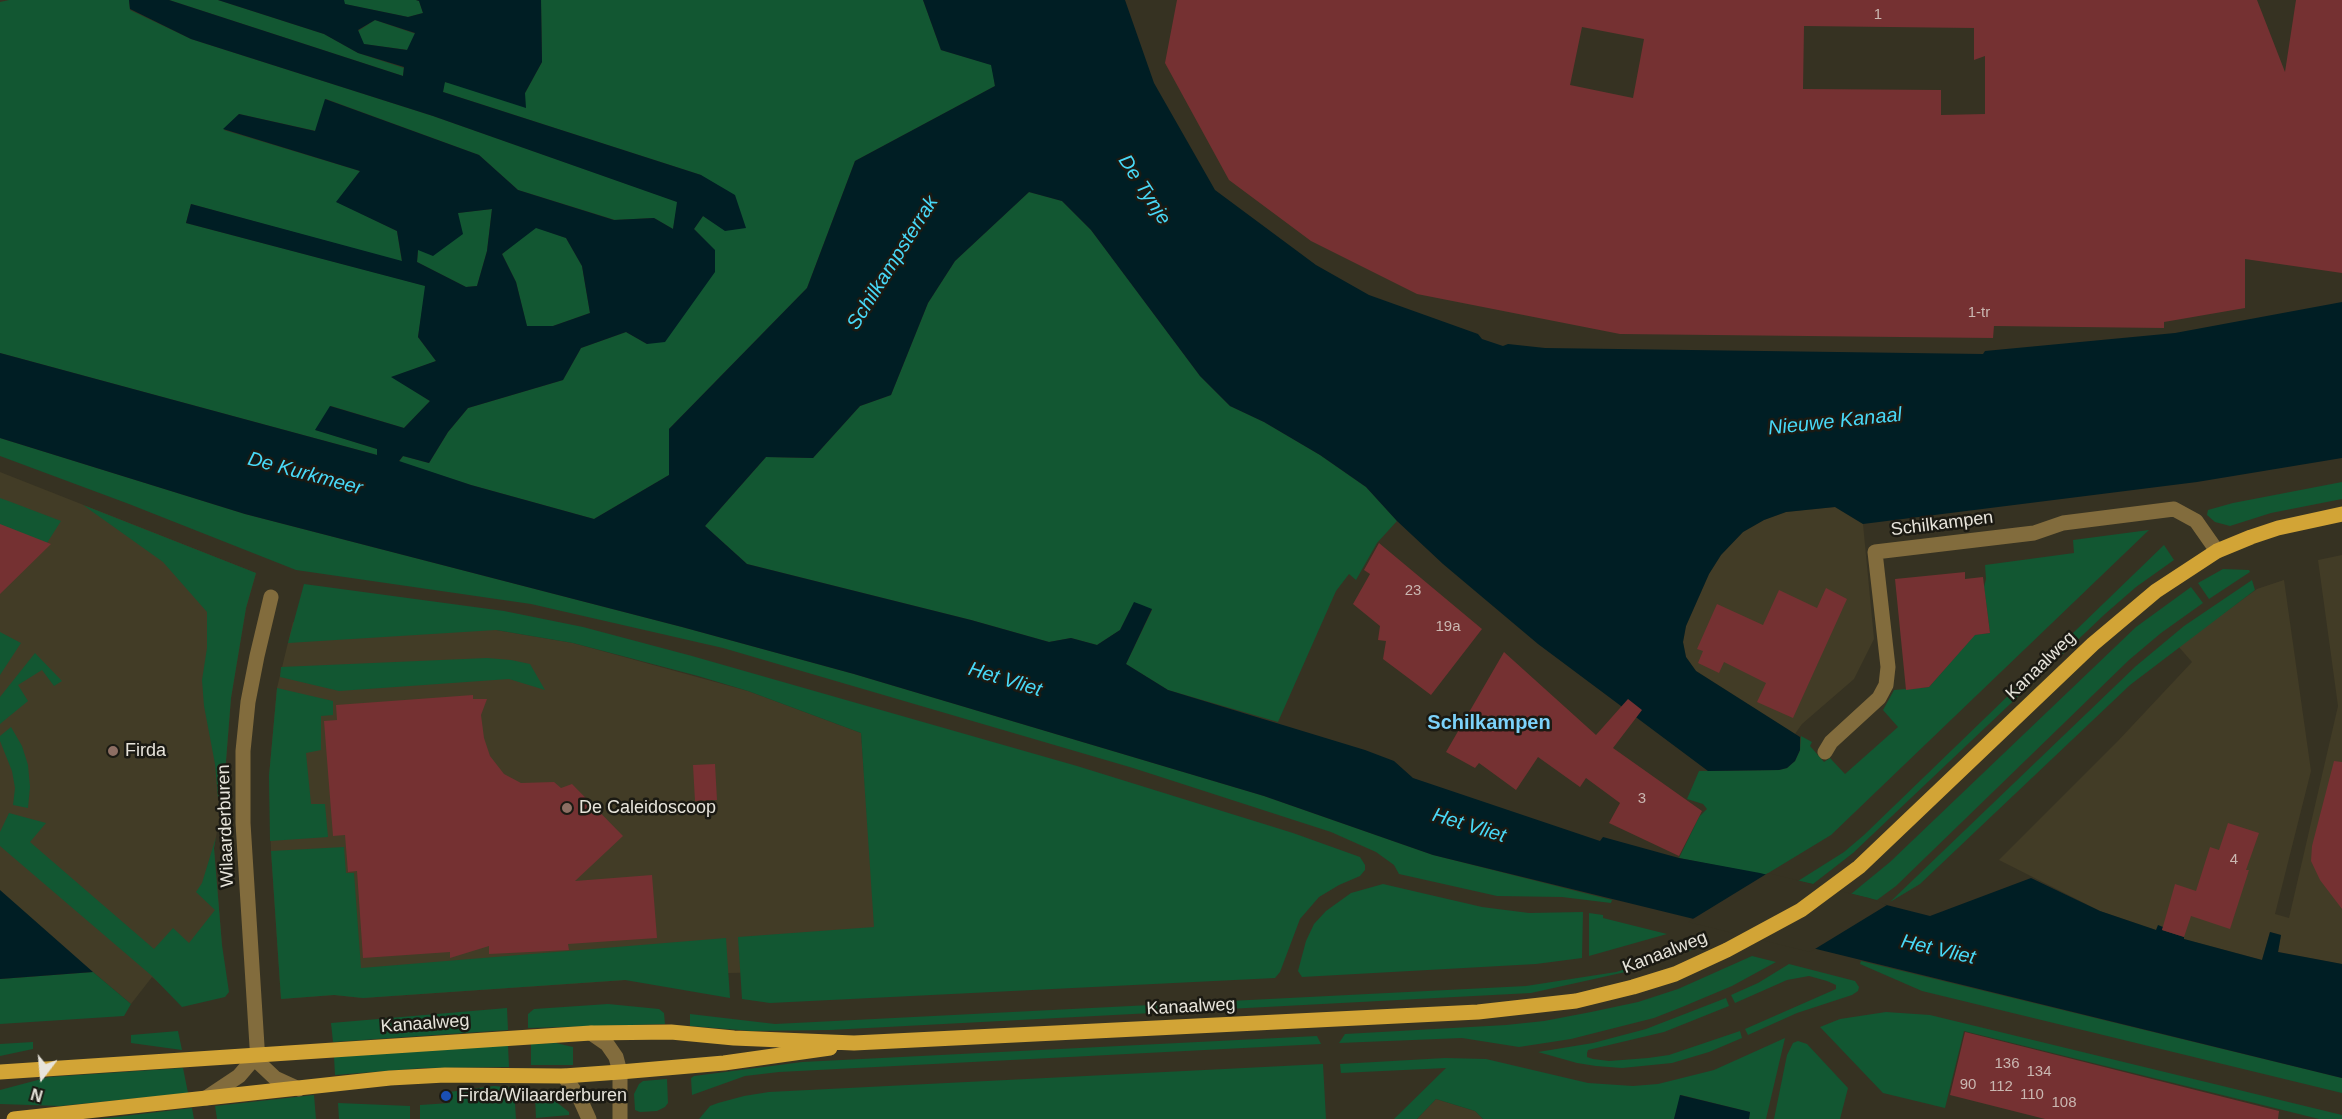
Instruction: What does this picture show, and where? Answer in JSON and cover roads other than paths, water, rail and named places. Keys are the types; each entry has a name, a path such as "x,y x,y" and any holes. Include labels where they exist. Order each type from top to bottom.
{"main road":[{"name":"Kanaalweg","path":"0,1071 591,1033 671,1032 734,1038 854,1043 1527,1008 1576,1001 1675,974 1727,950 1801,910 1859,867 2109,630 2156,591 2217,551 2278,528 2342,514"},
{"name":"Kanaalweg","path":"15,1119 401,1077 564,1076 620,1072 782,1056 854,1043"}],"street":[{"name":"Schilkampen","path":"1825,752 1831,742 1879,698 1886,685 1888,667 1875,552 2034,533 2063,523 2174,508 2196,521 2217,551"},
{"name":"Wilaarderburen","path":"257,1055 257,1019 243,823 243,751 256,656 271,597"},
{"path":"591,1033 607,1044 616,1057 620,1072 620,1119"},
{"path":"257,1055 258,1062 265,1071 299,1089"},
{"path":"207,1098 239,1076 257,1055"},
{"path":"564,1076 580,1099 589,1119"}],"water":[{"path":"129,0 169,0 403,76 404,67 358,53 324,34 218,0 344,0 345,4 408,17 423,13 419,1 416,0 541,0 542,62 525,93 526,108 445,82 443,92 701,175 735,195 746,228 725,231 703,216 694,229 715,250 715,272 665,342 647,344 626,332 581,348 563,380 468,408 448,432 429,463 403,456 399,461 471,485 594,519 669,475 669,429 807,288 855,161 995,86 991,65 941,50 923,0 1125,0 1154,83 1215,190 1316,265 1369,295 1478,334 1482,339 1503,346 1508,344 1545,348 1983,354 1985,351 2175,333 2342,302 2342,458 2197,482 1863,524 1835,507 1786,512 1764,520 1743,532 1721,555 1709,574 1686,626 1683,642 1686,657 1696,671 1800,737 1800,750 1795,761 1787,768 1779,770 1708,771 1538,644 1443,564 1397,521 1366,487 1320,455 1264,422 1230,406 1200,376 1091,230 1062,201 1029,192 955,261 928,303 891,395 860,406 813,458 766,457 705,526 747,564 1049,642 1071,638 1097,645 1120,630 1134,602 1152,609 1126,664 1168,690 1365,750 1394,761 1413,778 1600,841 1603,837 1679,858 1760,873 1930,916 2031,878 2100,911 2156,930 2158,925 2163,927 2162,930 2184,937 2184,939 2262,960 2270,932 2281,935 2278,952 2342,964 2342,1078 1433,855 1264,796 854,674 245,514 0,438 0,353 377,455 377,449 315,430 330,406 404,428 430,401 391,377 436,361 418,337 425,286 186,223 191,204 402,261 397,231 336,202 360,171 223,129 239,114 315,131 325,99 479,155 518,190 614,220 654,218 673,229 677,202 433,116 191,39 130,9","holes":["375,20 415,33 407,50 364,44 358,30","492,209 487,251 477,286 466,287 417,262 418,250 433,256 463,234 458,213","536,228 566,238 582,266 590,313 553,326 527,326 516,282 502,254"]},
{"path":"0,890 93,972 0,979"},
{"path":"1680,1095 1750,1112 1749,1119 1674,1119"}],"place":[{"name":"Firda","path":"113,751"},
{"name":"De Caleidoscoop","path":"567,808"},
{"name":"Firda/Wilaarderburen","path":"446,1096"}],"district":[{"name":"Schilkampen","path":"1489,723"}],"water label":[{"name":"De Tynje","path":"1144,190"},
{"name":"Schilkampsterrak","path":"893,263"},
{"name":"Nieuwe Kanaal","path":"1835,422"},
{"name":"De Kurkmeer","path":"305,474"},
{"name":"Het Vliet","path":"1005,680"},
{"name":"Het Vliet","path":"1469,826"},
{"name":"Het Vliet","path":"1938,950"}]}
